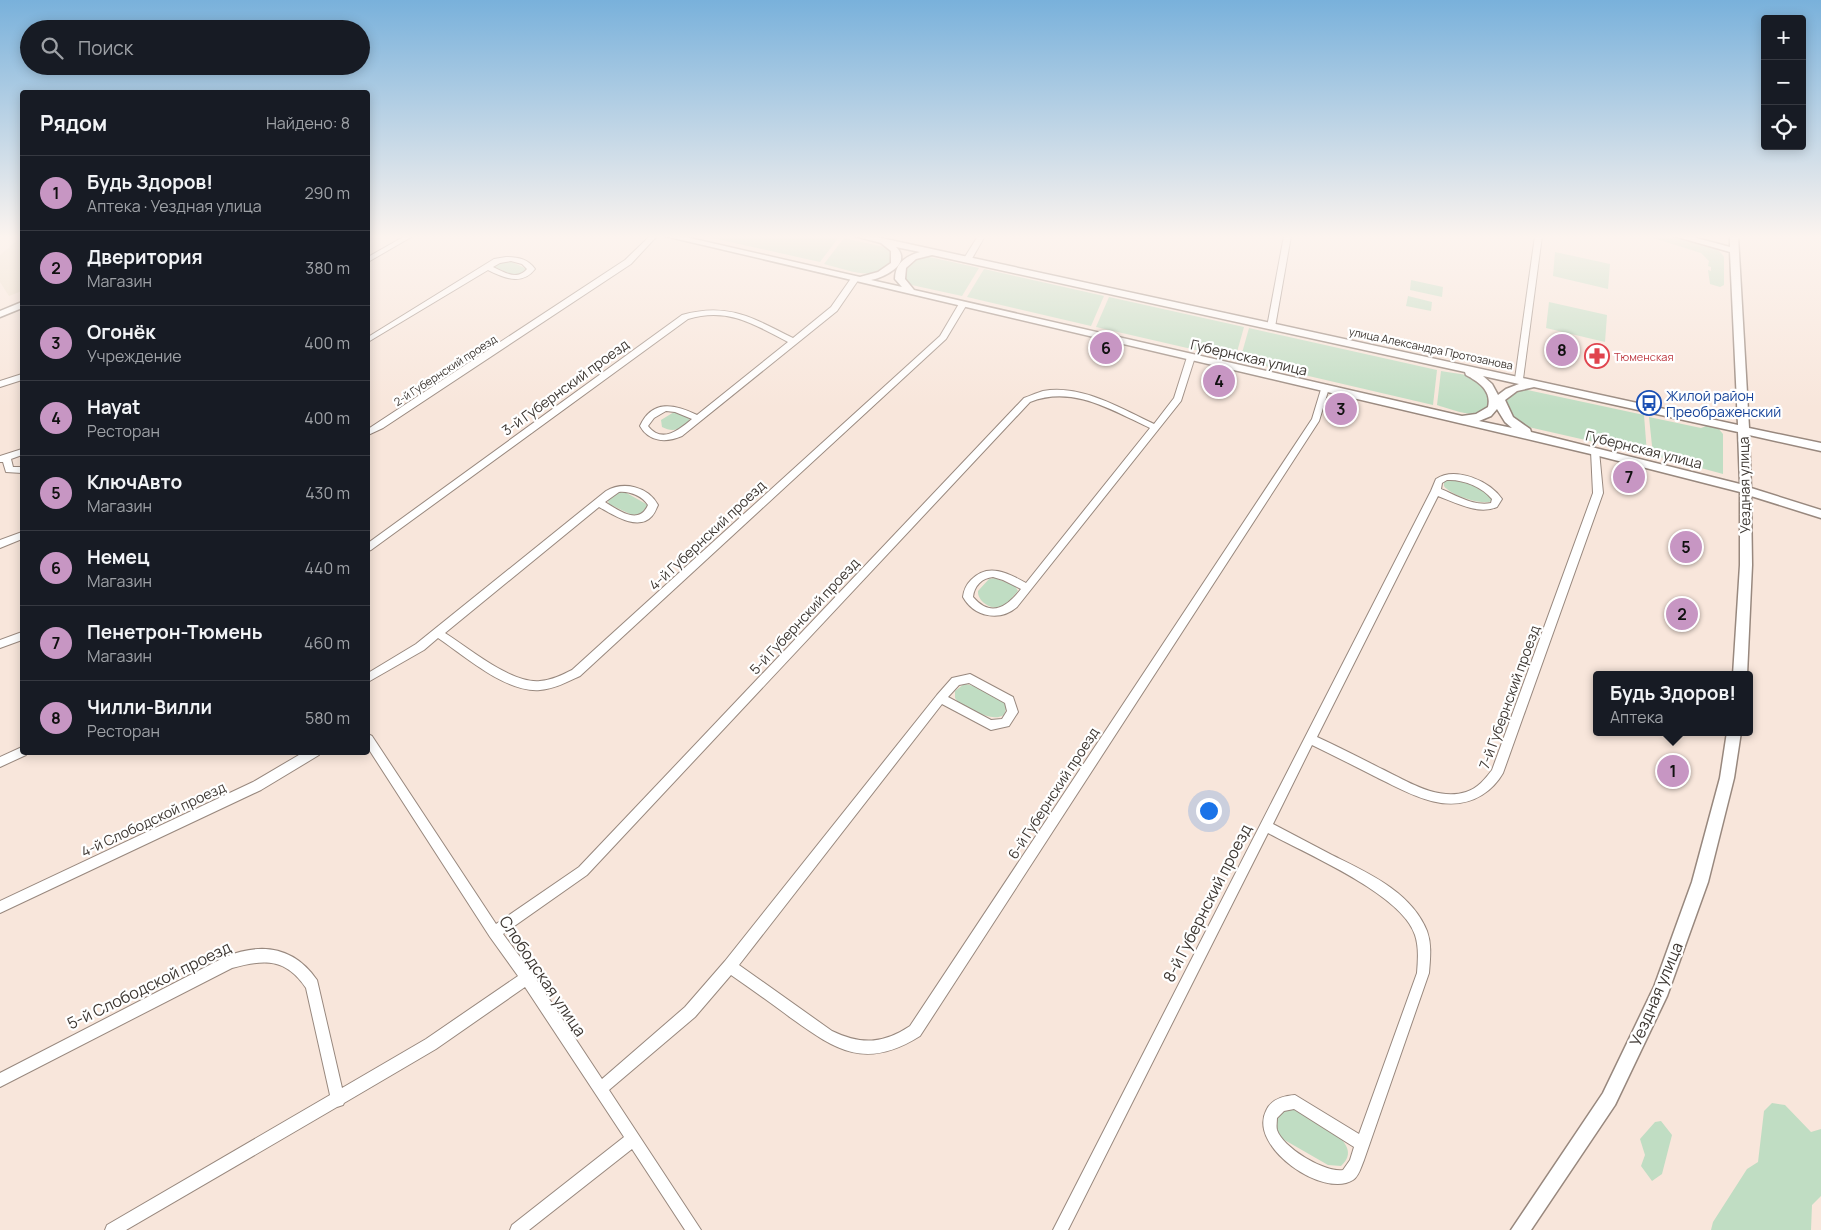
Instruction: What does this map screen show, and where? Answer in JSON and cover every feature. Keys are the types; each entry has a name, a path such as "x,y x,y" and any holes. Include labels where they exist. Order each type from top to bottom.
{"street":[{"path":"370,339 445,293"},
{"name":"2-й Губернский проезд","path":"370,431 580,293"},
{"path":"698,419 679,409 668,408 658,412 644,426 649,432 657,436 669,438 679,434 698,419 793,341 834,309 845,293"},
{"name":"Губернская улица","path":"917,293 1595,451 1746,489 1821,514"},
{"name":"улица Александра Протозанова","path":"1119,293 1519,379 1821,447"},
{"path":"1271,327 1277,293"},
{"path":"1519,379 1531,293"},
{"name":"Уездная улица","path":"1737,293 1746,489 1740,671"},
{"path":"0,306 20,299"},
{"name":"4-й Губернский проезд","path":"438,633 504,678 522,685 538,686 555,683 576,673 943,337 963,304"},
{"path":"0,314 20,306"},
{"name":"3-й Губернский проезд","path":"370,547 685,317 708,311 724,311 793,341"},
{"path":"1027,588 1002,575 989,572 978,578 968,592 968,597 970,602 986,611 1000,614 1011,608 1027,588 1154,427 1178,399 1191,357"},
{"path":"1456,419 1470,419 1489,413 1494,405 1492,390 1484,381 1457,366"},
{"path":"0,384 20,378"},
{"path":"1538,438 1520,429 1508,419 1502,410 1500,400 1506,392 1517,387 1546,386"},
{"name":"6-й Губернский проезд","path":"730,966 827,1036 839,1042 864,1048 877,1048 902,1040 915,1031 1316,418 1325,388"},
{"name":"5-й Губернский проезд","path":"494,933 583,871 1027,400 1049,392 1074,394 1154,427"},
{"name":"7-й Губернский проезд","path":"1310,739 1412,789 1439,799 1464,799 1474,796 1490,784 1497,773 1598,493 1595,451"},
{"path":"20,453 3,458 9,470 20,470"},
{"path":"1264,826 1436,491 1438,481 1442,478 1453,476 1491,490 1497,499 1497,503 1494,506 1482,508 1436,491"},
{"path":"370,677 420,647 598,502 615,490 627,488 648,498 653,505 648,514 643,517 630,519 598,502"},
{"path":"0,544 20,537"},
{"path":"0,644 20,637"},
{"path":"600,1089 690,1012 730,966 941,698 956,680 970,678 1004,696 1009,700 1013,712 1005,723 991,725 941,698"},
{"name":"Уездная улица","path":"1520,1230 1609,1100 1661,990 1700,882 1727,778 1733,736"},
{"name":"Слободская улица","path":"370,741 494,933 527,978 694,1230"},
{"path":"0,762 20,753"},
{"name":"4-й Слободской проезд","path":"0,907 257,786 310,755"},
{"name":"8-й Губернский проезд","path":"1060,1230 1264,826 1386,890 1408,910 1421,935 1425,955 1423,974 1354,1167 1348,1174 1340,1178 1330,1178 1286,1151 1277,1143 1271,1133 1271,1113 1277,1106 1285,1102 1295,1102 1362,1144"},
{"name":"5-й Слободской проезд","path":"0,1080 230,962 244,957 274,956 286,959 297,965 306,974 312,985 338,1100"},
{"path":"112,1230 338,1100 431,1044 527,978"},
{"path":"517,1230 634,1138"}],"green space":[{"path":"950,293 964,293 962,296"},
{"path":"969,293 1092,293 1104,296 1091,326 967,297"},
{"path":"1426,293 1442,293 1442,297"},
{"path":"1408,296 1432,302 1431,311 1406,306"},
{"path":"1109,297 1244,327 1235,359 1096,327"},
{"path":"1549,302 1607,315 1605,342 1546,328"},
{"path":"1249,328 1437,370 1433,405 1240,360"},
{"path":"1441,371 1466,375 1479,380 1488,394 1489,400 1486,410 1481,413 1471,414 1437,405"},
{"path":"1523,389 1644,415 1647,454 1520,425 1514,421 1504,400 1509,394"},
{"path":"674,412 689,418 690,421 677,429 670,430 662,427 661,420"},
{"path":"1649,417 1701,428 1709,425 1717,427 1723,434 1723,474 1653,455"},
{"path":"1446,480 1465,482 1477,487 1493,498 1492,501 1474,501 1459,496 1444,486"},
{"path":"623,491 648,505 645,514 632,515 609,504 607,498 611,493"},
{"path":"995,578 1015,586 1018,591 1008,603 1000,608 987,605 978,595 978,591 989,579"},
{"path":"964,684 981,688 999,698 1007,706 1004,715 999,717 987,716 958,702 955,698 955,691"},
{"path":"1772,1103 1785,1105 1811,1132 1821,1129 1821,1196 1812,1205 1811,1230 1711,1230 1713,1222 1747,1169 1758,1162 1764,1111"},
{"path":"1291,1108 1321,1124 1342,1139 1347,1148 1348,1157 1341,1166 1328,1165 1281,1138 1276,1131 1276,1113"},
{"path":"1661,1121 1672,1135 1662,1174 1652,1181 1641,1166 1645,1155 1640,1139 1655,1122"}],"place":[{"name":"Немец","path":"1106,348"},
{"name":"Чилли-Вилли","path":"1562,350"},
{"name":"Тюменская","path":"1597,356"},
{"name":"Hayat","path":"1219,381"},
{"name":"Жилой район Преображенский","path":"1649,403"},
{"name":"Огонёк","path":"1341,409"},
{"name":"Пенетрон-Тюмень","path":"1629,477"},
{"name":"КлючАвто","path":"1686,547"},
{"name":"Дверитория","path":"1682,614"},
{"name":"Будь Здоров!","path":"1673,771"}]}
